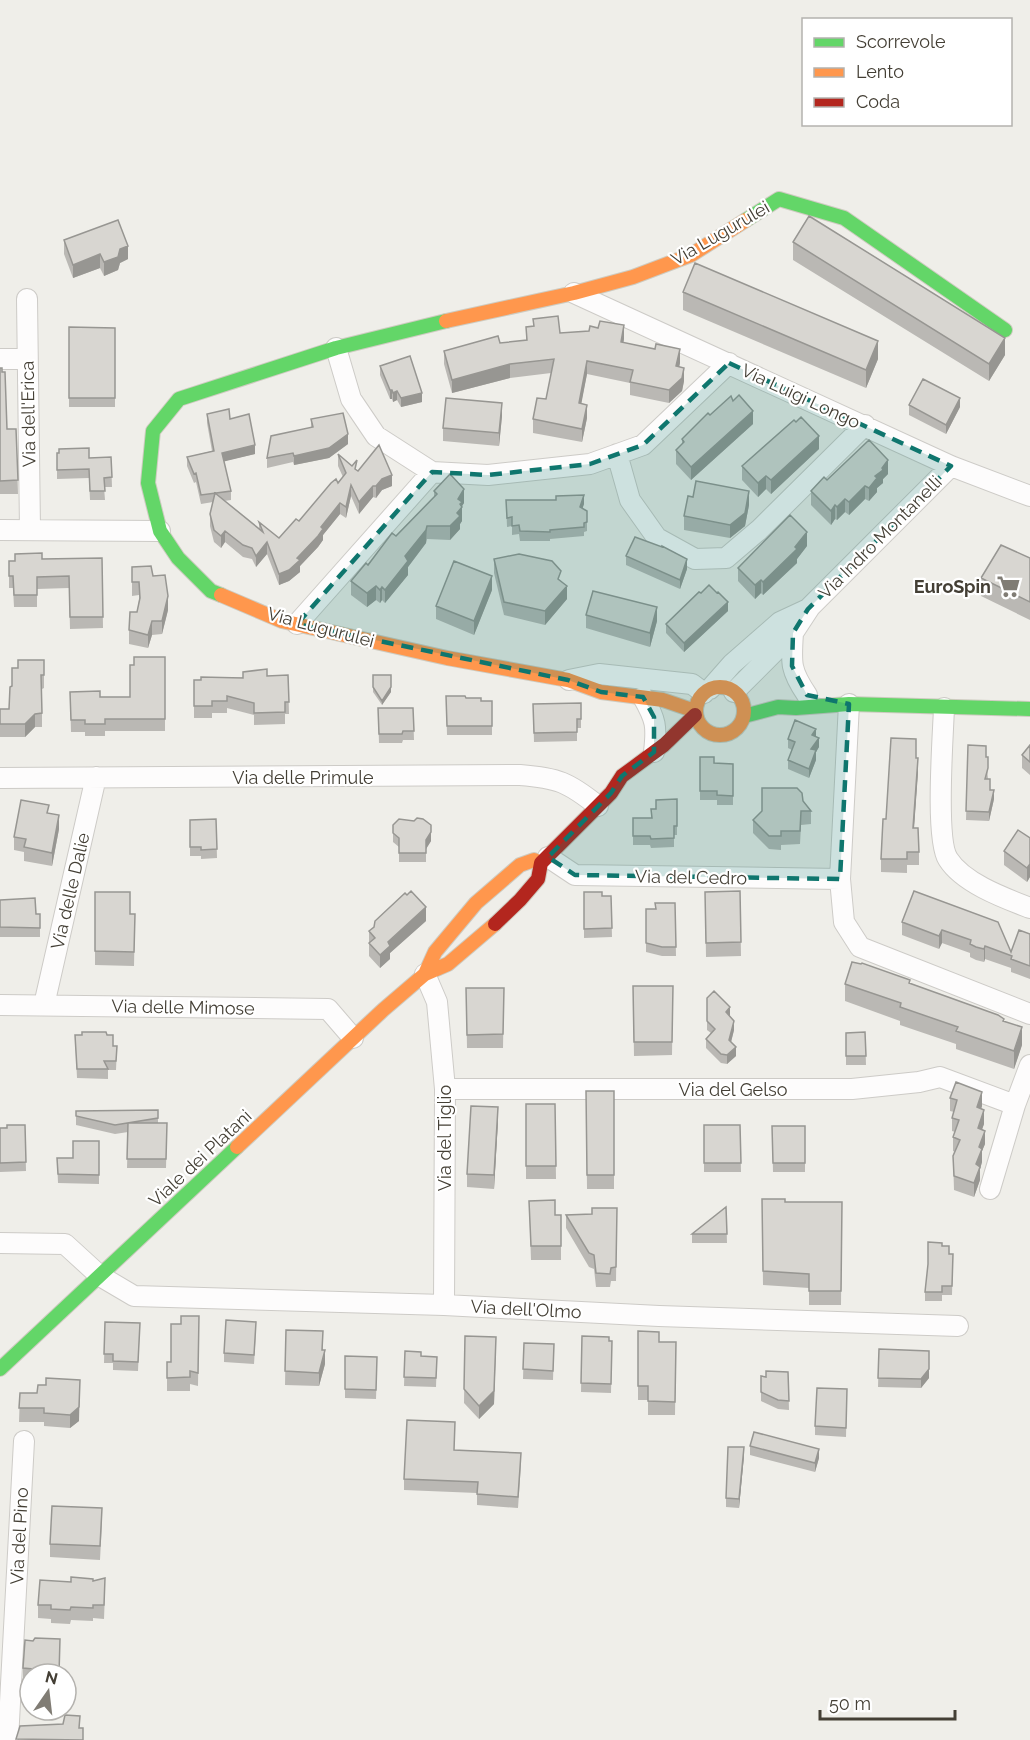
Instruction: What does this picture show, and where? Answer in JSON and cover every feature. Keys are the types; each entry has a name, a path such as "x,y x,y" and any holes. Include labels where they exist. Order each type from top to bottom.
{"main road":[{"name":"Via Lugurulei","path":"695,713 663,700 601,692 568,680 447,658 282,621 211,591 178,558 160,531 148,483 153,430 179,399 336,348 488,311 574,293 633,277 691,255 779,199 844,218 1005,330"},
{"path":"695,713 699,724 710,734 719,736 737,729 744,716 742,694 724,687 707,691"},
{"name":"Viale dei Platani","path":"0,1369 353,1038 425,974 448,964 520,900 538,879 544,860 605,800 622,776 654,752 695,713 697,701 707,691"},
{"path":"770,695 807,694 849,704"},
{"path":"744,716 778,707 849,704 1030,709"},
{"path":"693,744 710,734"},
{"name":"Viale dei Platani","path":"605,800 629,788"},
{"name":"Viale dei Platani","path":"425,974 435,952 476,903 520,865 534,860 544,860"}],"street":[{"name":"Via Luigi Longo","path":"574,293 951,466 1030,496"},
{"name":"Via dell'Erica","path":"27,299 30,529"},
{"path":"336,348 351,399 376,436 432,472 488,475 590,464 643,445 729,363"},
{"path":"0,359 27,359"},
{"path":"617,454 630,500 657,538 695,559 726,558 759,530 865,425"},
{"name":"Via Indro Montanelli","path":"742,694 793,633 808,609 951,466"},
{"path":"297,624 432,472"},
{"path":"0,530 160,531"},
{"name":"Via Indro Montanelli","path":"707,691 732,664 780,622 808,609"},
{"path":"793,633 792,666 795,677 807,694"},
{"name":"Via Lugurulei","path":"568,680 599,675 692,684 707,691"},
{"path":"643,697 654,717 656,732 654,752"},
{"path":"849,704 840,879 844,922 860,946 1030,1014"},
{"path":"944,708 941,828 946,858 961,873 982,887 1030,908"},
{"name":"Via delle Primule","path":"0,778 520,776 550,778 605,800"},
{"name":"Via delle Dalie","path":"44,1005 96,777"},
{"name":"Via del Cedro","path":"544,860 575,874 840,879"},
{"name":"Via del Tiglio","path":"425,974 437,1002 445,1089 444,1305"},
{"name":"Via delle Mimose","path":"0,1005 328,1010 353,1038"},
{"path":"990,1189 1015,1105 1030,1065"},
{"name":"Via del Gelso","path":"445,1089 852,1089 919,1082 940,1077 1015,1105"},
{"name":"Via dell'Olmo","path":"0,1243 65,1244 100,1276 134,1296 444,1305 659,1316 958,1326"},
{"name":"Via del Pino","path":"8,1740 5,1702 24,1441"}],"highlighted area":[{"path":"729,363 951,466 808,609 793,633 792,666 807,695 849,704 840,879 575,875 548,857 611,793 622,776 654,752 654,717 643,697 601,692 568,680 297,624 432,472 488,475 590,464 643,445"}],"building":[{"path":"809,216 1005,338 989,364 793,242"},
{"path":"118,220 128,246 120,249 118,257 104,262 100,254 73,265 64,240"},
{"path":"695,263 878,341 866,370 683,292"},
{"path":"558,316 560,333 589,331 590,326 598,328 600,321 624,325 621,342 655,349 656,344 680,349 676,366 684,368 682,378 669,390 630,382 633,370 587,361 579,403 587,405 582,429 533,419 537,398 546,399 554,359 510,364 452,380 444,351 498,336 500,343 527,340 526,327 534,326 533,319"},
{"path":"69,327 115,328 115,398 69,398"},
{"path":"410,356 422,393 401,398 397,391 393,393 390,390 380,366"},
{"path":"0,368 2,372 5,372 7,429 16,429 18,480 0,481"},
{"path":"923,379 960,398 946,425 909,405"},
{"path":"739,395 753,411 691,467 676,450 684,442 682,439 708,413 710,415 731,396 733,401"},
{"path":"446,398 502,403 499,433 443,428"},
{"path":"229,409 230,419 249,414 255,445 222,453 231,491 201,495 196,473 194,474 187,457 214,451 207,414"},
{"path":"343,413 348,434 329,448 294,456 293,453 267,458 271,436 313,427 311,419"},
{"path":"801,417 819,436 771,480 766,476 758,483 742,466 794,420 796,422"},
{"path":"869,440 888,460 883,470 875,476 877,478 869,488 865,486 849,502 845,499 837,507 835,505 831,511 811,491 824,477 827,480"},
{"path":"379,445 392,475 373,486 359,502 351,485 346,507 340,503 321,527 323,529 318,536 297,558 300,560 289,570 279,574 267,542 256,556 252,548 243,545 225,531 221,536 214,530 210,514 215,493 263,532 259,522 279,538 296,519 299,521 331,483 336,479 338,483 346,473 338,454 352,466 357,460 355,469 358,471"},
{"path":"89,448 89,458 111,457 112,477 104,478 105,491 90,491 89,469 57,470 59,449"},
{"path":"450,474 464,489 458,499 462,502 460,504 462,507 457,513 460,516 450,526 427,526 405,556 408,561 385,590 382,587 380,590 376,586 367,593 351,581 366,563 368,565 392,533 396,536 437,494 434,491"},
{"path":"696,481 749,491 745,513 730,525 684,516 688,496 693,497"},
{"path":"584,495 580,507 587,511 587,522 584,523 584,527 550,530 550,532 520,531 519,525 512,526 512,517 507,518 506,500 556,500 556,496"},
{"path":"790,515 807,532 795,547 797,549 763,582 761,580 755,585 738,568"},
{"path":"635,537 662,546 687,559 680,580 626,556"},
{"path":"1001,545 1030,558 1030,602 981,578"},
{"path":"42,553 42,559 102,558 103,617 70,617 69,576 37,577 37,595 14,595 13,576 9,576 9,561 15,561 15,554"},
{"path":"519,554 552,561 561,571 558,579 567,586 545,611 504,602 494,559"},
{"path":"454,561 492,576 474,621 436,606"},
{"path":"151,566 153,576 165,575 168,596 162,621 152,621 148,635 129,630 130,612 137,612 140,598 139,582 132,582 132,567"},
{"path":"709,585 728,602 684,643 666,624"},
{"path":"593,591 657,607 650,633 586,615"},
{"path":"134,657 165,657 165,719 105,719 105,724 85,724 85,720 71,720 70,692 100,691 100,697 130,697 130,665 134,665"},
{"path":"18,660 44,660 44,675 41,675 42,713 35,714 25,724 0,724 0,709 9,709 12,668 18,668"},
{"path":"267,669 267,676 288,675 289,702 285,702 285,712 254,713 254,703 227,696 227,701 212,701 212,706 194,706 194,680 201,680 201,677 243,678 243,672"},
{"path":"373,675 391,675 391,687 382,701 373,687"},
{"path":"446,696 465,696 466,698 481,698 481,701 492,701 492,726 447,726"},
{"path":"581,703 581,719 577,719 577,732 534,733 533,704"},
{"path":"378,708 413,708 414,731 403,731 402,734 379,734"},
{"path":"795,720 816,729 812,735 819,738 811,749 816,750 809,769 788,760 795,742 788,739"},
{"path":"891,738 916,739 916,758 918,758 913,828 918,828 919,852 907,852 907,859 881,859"},
{"path":"968,745 986,746 988,768 985,779 990,779 990,790 994,790 989,812 966,811"},
{"path":"1030,745 1030,762 1022,755"},
{"path":"700,757 714,757 714,763 733,764 733,796 717,795 717,791 700,791"},
{"path":"762,788 797,788 802,793 803,801 811,811 801,811 800,831 781,831 781,836 769,836 753,820 762,811"},
{"path":"677,799 677,826 674,826 674,838 651,839 650,836 633,836 633,818 652,818 651,809 656,809 656,800"},
{"path":"21,800 49,805 47,813 59,815 52,853 24,847 26,839 14,837"},
{"path":"417,818 431,825 431,832 426,840 426,853 399,853 399,838 393,833 393,825 399,819 414,821"},
{"path":"216,819 217,849 201,850 201,847 190,847 190,820"},
{"path":"1018,830 1030,838 1030,864 1027,868 1004,851"},
{"path":"411,891 426,907 388,942 390,946 380,955 369,943 375,938 369,931 374,927 375,921 405,893 407,895"},
{"path":"740,891 741,942 706,943 705,892"},
{"path":"914,891 998,922 1011,952 1019,930 1030,934 1030,966 1011,959 1012,956 985,946 984,949 976,947 970,944 971,940 942,930 939,936 902,922"},
{"path":"95,892 130,892 130,914 135,914 134,952 95,951"},
{"path":"584,892 602,892 602,896 611,896 612,928 584,929"},
{"path":"35,898 36,914 40,914 40,928 0,927 0,900"},
{"path":"655,903 675,903 676,947 662,947 646,943 646,909 656,909"},
{"path":"852,962 862,963 910,980 909,983 998,1015 1004,1019 1003,1021 1022,1027 1014,1051 956,1031 958,1027 900,1007 901,1003 845,984"},
{"path":"633,986 673,986 672,1042 634,1042"},
{"path":"466,988 504,988 503,1034 467,1035"},
{"path":"714,991 730,1007 726,1012 734,1021 729,1040 736,1047 727,1055 721,1054 706,1039 715,1029 707,1021 707,998"},
{"path":"82,1032 106,1032 107,1035 113,1035 113,1046 117,1046 116,1061 104,1061 108,1069 77,1069 75,1035 82,1035"},
{"path":"865,1032 866,1056 846,1056 846,1033"},
{"path":"956,1082 982,1092 977,1107 984,1110 978,1128 985,1131 979,1147 982,1149 976,1164 980,1167 974,1183 954,1176 953,1156 960,1140 953,1137 959,1120 952,1118 957,1100 950,1098"},
{"path":"586,1091 614,1091 614,1175 587,1175"},
{"path":"526,1104 555,1104 556,1166 526,1166"},
{"path":"471,1106 498,1107 494,1175 467,1174"},
{"path":"158,1110 158,1118 115,1125 76,1116 76,1111"},
{"path":"128,1123 167,1123 166,1159 127,1159"},
{"path":"7,1125 25,1125 26,1162 0,1163 0,1128 7,1128"},
{"path":"704,1125 740,1125 741,1163 704,1163"},
{"path":"772,1126 805,1126 805,1163 773,1163"},
{"path":"73,1141 99,1141 99,1175 58,1174 57,1158 73,1158"},
{"path":"762,1199 785,1199 785,1202 842,1202 841,1291 809,1291 809,1274 763,1271"},
{"path":"555,1200 555,1215 561,1215 561,1246 531,1246 529,1201"},
{"path":"726,1207 727,1234 692,1234"},
{"path":"592,1208 617,1208 616,1267 611,1268 610,1274 596,1273 594,1255 589,1253 566,1215 592,1214"},
{"path":"928,1242 949,1246 949,1254 953,1254 952,1286 942,1286 942,1292 925,1292"},
{"path":"181,1316 199,1316 198,1373 190,1371 190,1377 167,1378 167,1362 171,1362 171,1324 181,1324"},
{"path":"226,1320 256,1322 254,1355 224,1353"},
{"path":"105,1322 140,1323 138,1362 113,1361 113,1354 104,1354"},
{"path":"286,1330 323,1331 322,1350 325,1350 319,1373 285,1371"},
{"path":"638,1331 659,1332 659,1342 676,1342 675,1402 648,1401 648,1386 638,1386"},
{"path":"465,1336 496,1337 494,1391 479,1406 464,1389"},
{"path":"582,1336 609,1337 609,1341 612,1341 611,1384 581,1383"},
{"path":"524,1343 554,1344 553,1371 523,1369"},
{"path":"879,1349 929,1351 929,1369 921,1379 878,1378"},
{"path":"405,1351 421,1352 421,1356 437,1357 436,1378 404,1377"},
{"path":"345,1356 377,1357 376,1390 345,1389"},
{"path":"766,1371 788,1372 789,1401 778,1400 761,1392 761,1376 766,1377"},
{"path":"46,1378 80,1380 79,1407 70,1415 44,1413 44,1408 19,1408 20,1393 37,1393 38,1385 46,1385"},
{"path":"817,1388 847,1389 846,1428 815,1426"},
{"path":"407,1420 455,1422 454,1450 521,1453 518,1497 477,1494 478,1482 404,1479"},
{"path":"754,1432 819,1449 815,1463 750,1446"},
{"path":"728,1447 744,1447 739,1499 726,1498"},
{"path":"52,1506 102,1508 100,1546 50,1544"},
{"path":"71,1577 93,1579 93,1581 105,1578 104,1605 93,1605 93,1608 71,1607 70,1610 51,1609 51,1605 38,1605 40,1580 71,1582"},
{"path":"35,1638 60,1639 59,1662 23,1662 25,1640 33,1641"},
{"path":"78,1716 80,1716 79,1728 83,1728 83,1740 16,1739 20,1726 63,1724 63,1722 78,1722"}],"traffic: fast":[{"path":"746,220 779,199 844,218 1005,330"},
{"path":"221,595 211,591 178,558 160,531 148,483 153,431 179,399 336,348 446,321"},
{"path":"744,716 778,707 849,704 1030,709"},
{"path":"0,1369 237,1147"}],"traffic: slow":[{"path":"446,321 574,293 633,277 691,255 746,220"},
{"path":"221,595 282,621 447,658 568,680 601,692 663,700 695,711"},
{"path":"715,687 725,687 740,697 744,711 743,720 734,731 725,735 715,735 700,725 696,716 696,706 706,691 715,687"},
{"path":"425,974 435,952 476,903 520,865 534,860 541,863"},
{"path":"237,1147 383,1010 425,974 448,964 495,924"}],"traffic: jam":[{"path":"495,924 538,879 541,863 611,793 622,776 664,745 695,715"}],"place":[{"name":"EuroSpin","path":"1009,586"}]}
